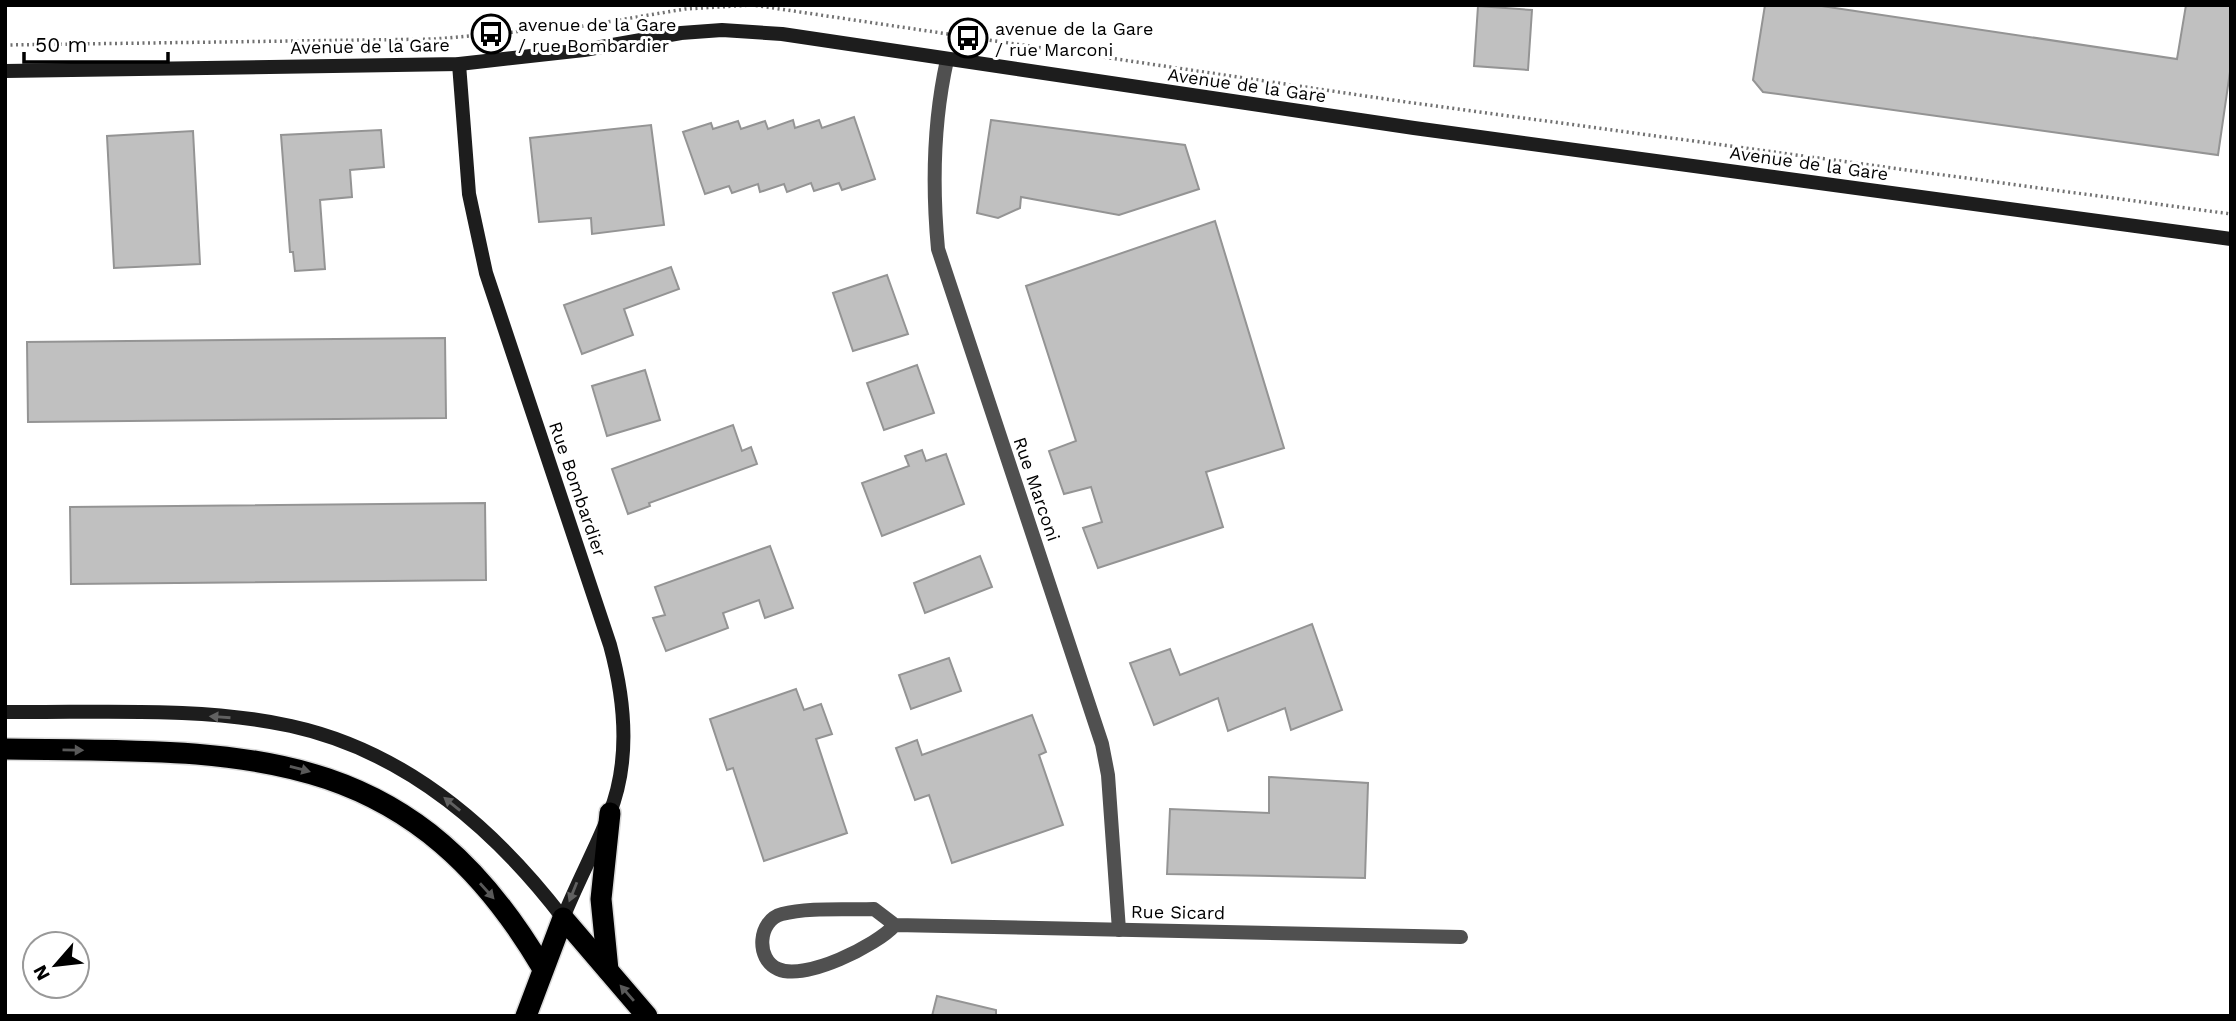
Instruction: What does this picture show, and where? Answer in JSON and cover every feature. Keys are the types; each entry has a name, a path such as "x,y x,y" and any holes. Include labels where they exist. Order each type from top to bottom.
{"highway":[{"path":"5,750 220,755 280,764 335,780 386,805 457,858 510,917 543,969"},
{"path":"607,970 601,899 610,813"},
{"path":"526,1016 563,918 647,1016"}],"street":[{"name":"Avenue de la Gare","path":"5,71 459,64 722,30 782,34 1414,128 2231,239"},
{"name":"Rue Marconi","path":"947,60 937,105 932,185 938,249 1102,744 1119,930"},
{"name":"Rue Bombardier","path":"459,64 469,194 486,273 604,628 619,681 623,742 620,774 610,813 563,918"},
{"path":"5,712 220,716 289,726 335,738 382,758 442,796 520,867 563,918"},
{"name":"Rue Sicard","path":"895,925 883,939 809,971 789,973 774,968 765,955 762,938 768,923 781,914 874,909 895,925 1461,937"}],"path":[{"name":"Avenue de la Gare","path":"5,45 435,39 515,32 541,26 577,27 685,9 738,5 842,17 1406,102 2231,214"}],"building":[{"path":"1765,5 1815,5 2177,59 2186,5 2231,5 2231,65 2218,155 1763,92 1753,80"},
{"path":"1478,6 1532,10 1528,70 1474,66"},
{"path":"854,117 875,179 842,190 839,183 814,191 811,183 787,192 784,184 760,192 758,184 732,193 729,186 705,194 683,132 711,123 713,129 738,121 741,129 765,121 768,129 793,120 795,128 819,120 822,128"},
{"path":"991,120 1185,145 1199,189 1119,215 1021,197 1020,208 998,218 977,213"},
{"path":"651,125 664,225 592,234 591,218 539,222 530,138"},
{"path":"381,130 384,167 350,170 352,197 320,200 325,269 295,271 293,252 290,252 281,135"},
{"path":"193,131 200,264 114,268 107,136"},
{"path":"1215,221 1284,448 1206,472 1223,527 1098,568 1083,528 1102,522 1091,487 1064,494 1049,451 1076,441 1026,286"},
{"path":"671,267 679,289 624,309 633,335 582,354 564,305"},
{"path":"887,275 908,334 853,351 833,293"},
{"path":"445,338 446,418 28,422 27,342"},
{"path":"917,365 934,413 884,430 867,383"},
{"path":"645,370 660,420 607,436 592,386"},
{"path":"733,425 742,451 751,447 757,464 649,503 650,506 628,514 612,469"},
{"path":"922,450 926,461 946,454 964,504 882,536 862,483 909,466 905,456"},
{"path":"485,503 486,580 71,584 70,507"},
{"path":"770,546 793,608 765,618 759,600 723,613 728,628 666,651 653,618 665,615 655,587"},
{"path":"980,556 992,587 925,613 914,583"},
{"path":"1312,624 1342,710 1291,730 1285,708 1228,731 1218,698 1154,725 1130,663 1170,649 1180,675"},
{"path":"949,658 961,691 911,709 899,675"},
{"path":"796,689 804,710 821,704 832,734 816,739 847,833 764,861 733,768 727,770 710,719"},
{"path":"1032,715 1046,752 1039,755 1063,825 952,863 929,795 915,800 896,748 917,740 922,755"},
{"path":"1269,777 1368,783 1365,878 1167,874 1170,809 1269,813"},
{"path":"937,996 996,1010 996,1016 932,1016"}],"place":[{"name":"avenue de la Gare / rue Bombardier","path":"491,34"},
{"name":"avenue de la Gare / rue Marconi","path":"968,38"}]}
